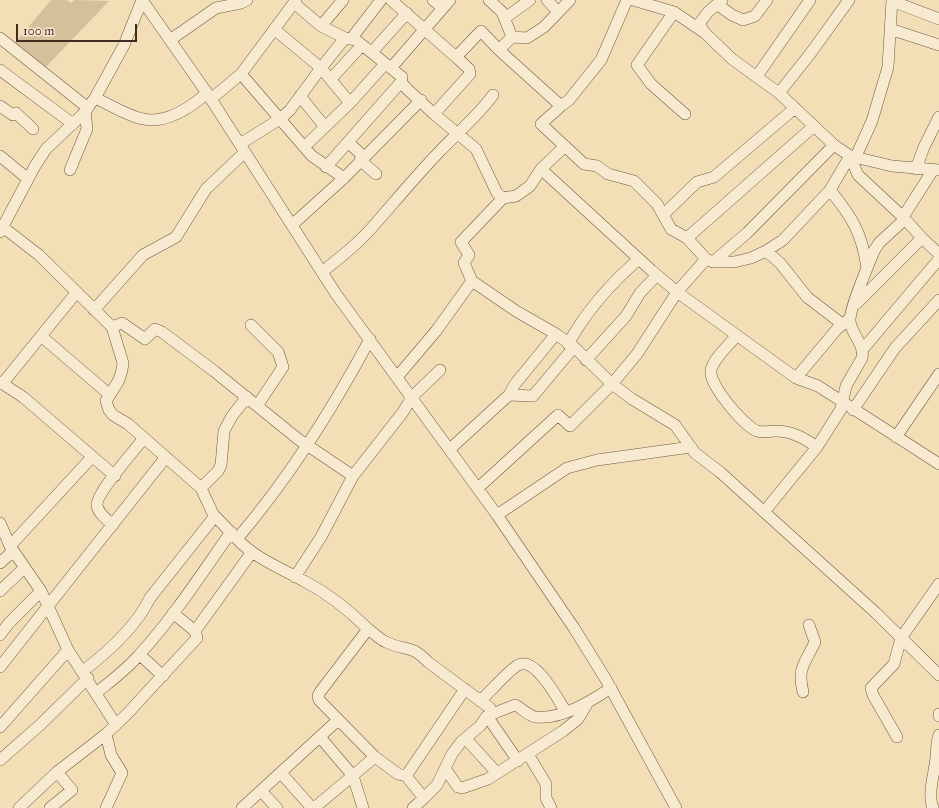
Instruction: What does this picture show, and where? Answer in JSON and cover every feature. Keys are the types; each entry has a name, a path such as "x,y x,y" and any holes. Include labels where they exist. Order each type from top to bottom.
{"street":[{"path":"142,0 209,96 322,272 498,516 574,628 611,688 676,808"},
{"path":"142,0 129,34 95,98 73,124 46,149 28,179 2,230 39,255 112,327 123,363 119,380 106,401 109,410 144,438 201,488 215,516 252,552 343,607 384,642 414,649 419,652 428,662 490,708 490,715 518,761"},
{"path":"170,40 216,8 241,3 247,0"},
{"path":"321,26 343,0"},
{"path":"94,310 143,255 176,237 206,189 243,148 290,110 320,68 348,39 381,0"},
{"path":"392,0 469,69 470,74 434,114"},
{"path":"304,147 426,29 447,4 433,0"},
{"path":"489,0 505,18 512,37"},
{"path":"505,18 530,0"},
{"path":"548,0 558,12"},
{"path":"499,50 512,37 527,38 544,27 570,0"},
{"path":"626,0 602,60 569,100 541,124 584,164 597,166 608,174 634,182 657,204 664,214 671,229 687,238 710,261 734,262 766,251 792,232 830,190 852,157 872,121 882,93 888,67 892,0 939,19"},
{"path":"633,0 674,12 705,33 732,59 779,93 834,145 852,157 892,166 936,170"},
{"path":"705,33 699,24 708,12 720,3 732,16 743,20 754,16 767,0"},
{"path":"779,93 810,54 849,0"},
{"path":"757,76 808,1"},
{"path":"95,98 144,120 157,120 187,108 209,96 241,74 295,2 321,26 348,39 356,40 402,77 401,82 326,167"},
{"path":"674,12 637,65 651,84 685,114"},
{"path":"372,52 407,13"},
{"path":"274,29 320,68 350,103"},
{"path":"890,29 939,45"},
{"path":"456,57 481,31 499,50 561,106"},
{"path":"0,38 86,110 87,129 70,170"},
{"path":"331,79 362,45"},
{"path":"0,70 73,124"},
{"path":"241,74 304,147 326,167 344,178"},
{"path":"401,82 407,90 421,100 457,135 476,149 497,193 503,198"},
{"path":"322,272 376,224 398,195 480,113 493,95"},
{"path":"300,96 325,127"},
{"path":"292,225 344,178 362,158 421,100"},
{"path":"0,106 13,115 16,113 33,129"},
{"path":"664,214 697,182 714,177 795,108"},
{"path":"916,169 924,146 939,117"},
{"path":"687,238 814,126"},
{"path":"348,142 376,174"},
{"path":"478,488 558,415 570,426 612,384 637,354 677,292 710,261 747,233 834,145"},
{"path":"566,146 541,168 530,186 524,192 516,196 503,198 461,242 468,255 464,263 472,281 516,311 556,334 571,345 612,384 632,399 675,425 695,453 720,472 764,512 939,675"},
{"path":"0,156 28,179"},
{"path":"852,157 858,175 904,218 939,254"},
{"path":"541,168 657,275 677,292 736,336 796,378 818,386 843,404 939,464"},
{"path":"796,378 846,322 879,243 904,218 936,170"},
{"path":"830,190 850,216 859,232 867,270"},
{"path":"852,308 922,238"},
{"path":"766,251 780,263 807,296 851,326 863,349"},
{"path":"509,395 533,396 571,345 579,325 626,270 639,259"},
{"path":"764,512 817,447 843,404 846,386 862,358 863,349 939,259"},
{"path":"586,360 626,316 640,293 657,275"},
{"path":"397,377 436,331 472,281"},
{"path":"76,293 1,383 23,397 114,476"},
{"path":"853,410 895,348 939,300"},
{"path":"112,327 122,323 145,339 155,329 162,332 247,397 307,446 353,476"},
{"path":"251,325 278,352 283,367 257,406"},
{"path":"450,450 509,395 515,384 556,334"},
{"path":"41,336 110,395"},
{"path":"736,336 713,364 711,374 714,385 735,411 751,427 765,432 788,432 800,435 817,447"},
{"path":"96,694 124,671 140,655 234,535 277,490 307,446 356,366 370,339"},
{"path":"295,577 321,537 353,476 403,412 412,397 440,370"},
{"path":"896,437 939,374"},
{"path":"201,488 218,471 221,465 224,431 232,416 247,397"},
{"path":"113,525 102,515 98,508 97,502 99,495 144,438"},
{"path":"498,516 567,468 597,460 691,447"},
{"path":"0,563 92,457"},
{"path":"0,667 98,541 113,525 166,457"},
{"path":"2,755 40,725 127,631 142,614 150,598 215,516"},
{"path":"0,523 2,535 41,591 68,650 86,675 96,694 116,724"},
{"path":"195,631 252,552"},
{"path":"0,590 24,568"},
{"path":"896,737 873,695 872,688 894,664 901,638 939,584"},
{"path":"0,635 19,612 41,591"},
{"path":"19,808 57,772 106,734 163,676 197,638 195,631 173,613"},
{"path":"802,692 799,678 800,671 815,642 809,625"},
{"path":"368,628 318,696 319,700 375,757 398,774 406,776 424,798"},
{"path":"0,727 68,650"},
{"path":"140,655 163,676"},
{"path":"480,701 519,665 529,664 537,670 566,712"},
{"path":"413,808 437,785 446,770 452,754 490,715 515,705 536,717 566,712 587,704 611,688"},
{"path":"406,776 465,689"},
{"path":"446,770 458,787 462,788 488,779 518,761 578,719 587,704"},
{"path":"242,808 338,720"},
{"path":"106,734 111,755 122,773 106,808"},
{"path":"932,808 930,800 935,793 932,778 939,735"},
{"path":"320,737 353,776 363,808"},
{"path":"466,739 497,773"},
{"path":"528,754 546,784 546,798 551,808"},
{"path":"281,773 313,808 375,757"},
{"path":"50,808 72,790 57,772"},
{"path":"261,792 277,808"}],"shaded area":[{"path":"51,0 67,0 71,3 74,0 109,1 45,68 14,44"}]}
